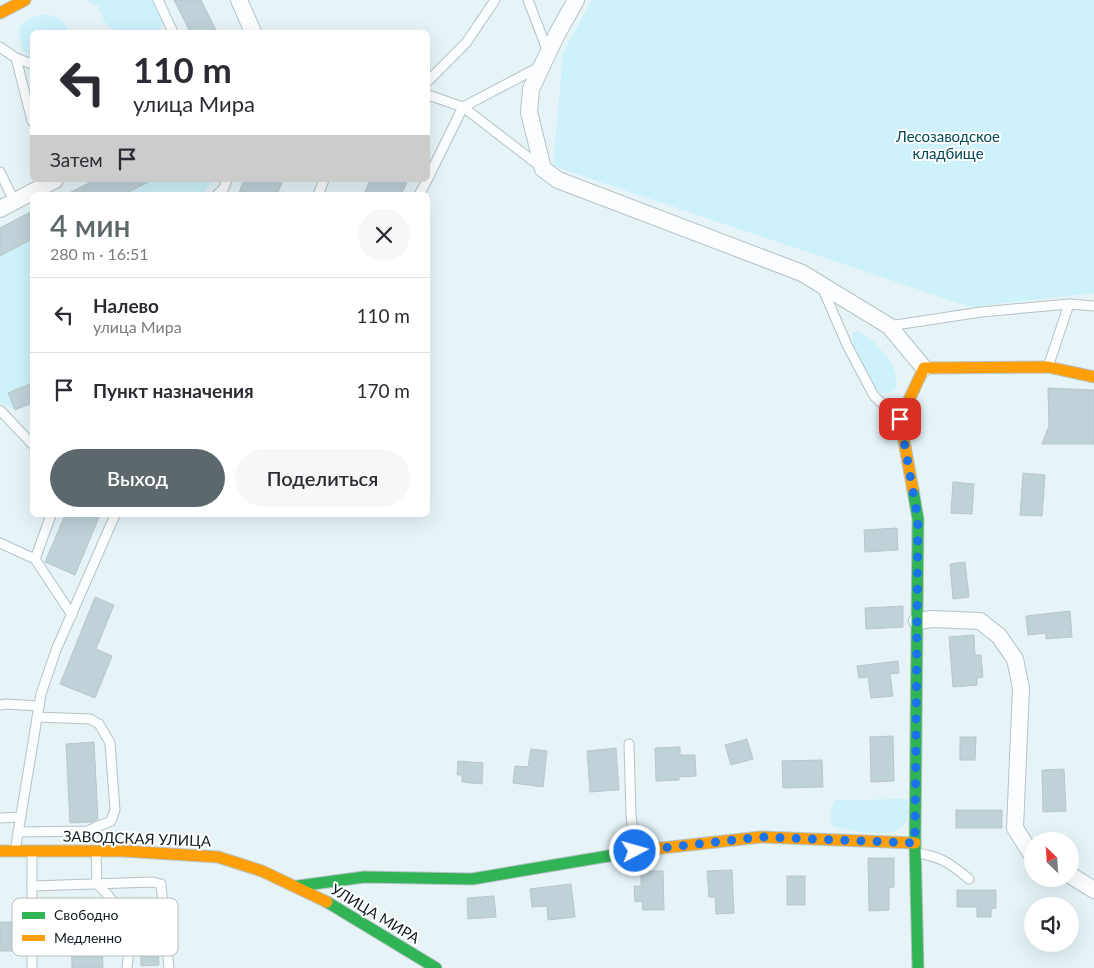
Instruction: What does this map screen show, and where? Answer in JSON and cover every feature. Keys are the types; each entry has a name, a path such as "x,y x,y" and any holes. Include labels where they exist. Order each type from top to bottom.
{"street":[{"path":"0,13 25,0"},
{"path":"239,0 252,30"},
{"path":"576,0 557,34 531,89 529,112 543,169 558,180 802,273 889,326 924,368"},
{"path":"32,192 51,182"},
{"path":"7,205 30,193"},
{"path":"924,368 1048,367 1094,377"},
{"path":"918,968 916,848 918,519 900,419 924,368"},
{"path":"917,621 932,619 980,621 999,636 1015,659 1021,688 1015,828 1024,842"},
{"path":"298,886 364,877 472,879 635,851 761,837 916,848"},
{"name":"ЗАВОДСКАЯ УЛИЦА","path":"0,851 96,851 200,855 234,860 298,886"},
{"path":"1079,881 1094,890"},
{"name":"УЛИЦА МИРА","path":"298,886 436,968"}],"lane":[{"path":"158,0 172,30"},
{"path":"430,79 466,43 495,0"},
{"path":"430,173 463,107 545,59 528,0"},
{"path":"0,47 16,58 30,63"},
{"path":"16,58 30,113"},
{"path":"430,96 463,107 543,169"},
{"path":"0,172 7,205"},
{"path":"821,285 847,345 874,396 900,419"},
{"path":"889,326 981,312 1069,304 1094,306"},
{"path":"1048,367 1069,304"},
{"path":"0,410 30,442"},
{"path":"35,559 50,517"},
{"path":"15,851 41,694 56,650 114,517"},
{"path":"0,543 35,559 72,615"},
{"path":"0,706 6,704 39,706"},
{"path":"18,832 87,831 111,821 115,810 110,743 99,724 90,719 37,717"},
{"path":"629,744 631,814 635,851"},
{"path":"0,818 21,817"},
{"path":"916,848 944,860 969,879"},
{"path":"32,851 32,898"},
{"path":"96,851 97,884 111,898"},
{"path":"32,886 152,882 160,884 162,898"}],"green space":[{"path":"87,0 152,0 163,23 160,30 113,30 104,21 98,5 92,4"},
{"name":"Лесозаводское кладбище","path":"592,0 1094,0 1094,293 970,307 553,166 563,53"},
{"path":"44,14 56,17 63,21 68,30 30,30 30,58 20,44 19,35 20,26 30,18"},
{"path":"148,182 212,182 204,192 129,192"},
{"path":"30,240 30,384 8,393 15,410 0,402 0,256"},
{"path":"857,331 871,340 886,356 895,373 897,382 895,390 883,394 877,392 856,355 852,339 853,333"},
{"path":"908,799 907,819 895,831 875,833 835,827 830,818 835,800"}],"building":[{"path":"174,0 201,0 216,30 189,30"},
{"path":"91,182 148,182 129,192 71,192"},
{"path":"243,182 282,182 278,192 239,192"},
{"path":"369,182 407,182 402,192 365,192"},
{"path":"30,212 30,240 0,256 0,228"},
{"path":"30,384 30,404 15,410 8,393"},
{"path":"1048,388 1094,390 1094,444 1042,444 1049,426"},
{"path":"1023,473 1045,475 1042,516 1020,515"},
{"path":"953,482 974,484 972,514 951,513"},
{"path":"64,517 99,517 75,575 45,562"},
{"path":"897,528 898,550 865,552 864,530"},
{"path":"965,562 969,597 953,599 950,564"},
{"path":"95,597 114,605 96,649 112,656 95,698 60,684"},
{"path":"903,606 903,627 866,629 865,608"},
{"path":"1070,611 1072,637 1046,639 1046,633 1028,635 1026,616"},
{"path":"974,635 975,655 981,655 983,677 977,678 977,685 953,687 949,637"},
{"path":"898,661 899,673 890,674 893,696 871,698 868,677 859,678 857,666"},
{"path":"893,736 894,781 871,782 870,737"},
{"path":"960,737 976,737 975,760 960,760"},
{"path":"747,739 753,759 731,765 725,745"},
{"path":"94,742 98,819 93,822 70,823 66,744"},
{"path":"680,747 680,755 695,755 696,776 679,777 679,780 656,781 655,748"},
{"path":"616,748 619,790 590,792 587,751"},
{"path":"531,749 547,751 543,787 513,783 515,766 528,767"},
{"path":"822,760 823,787 783,788 782,761"},
{"path":"458,761 483,763 482,784 462,782 462,775 457,775"},
{"path":"1064,769 1066,811 1043,812 1042,770"},
{"path":"956,810 1002,810 1002,828 956,828"},
{"path":"868,858 894,858 894,887 889,888 889,910 869,911"},
{"path":"732,870 734,913 716,914 715,897 709,897 707,871"},
{"path":"641,871 663,871 664,910 643,910 642,901 635,902 634,886 641,886"},
{"path":"787,876 805,876 805,905 787,905"},
{"path":"571,884 575,917 548,920 547,906 532,907 530,889"},
{"path":"957,890 996,890 996,908 991,909 991,917 977,917 977,907 957,907"},
{"path":"494,896 496,917 468,919 467,898"},
{"path":"0,922 12,922 12,951 0,951"},
{"path":"72,956 103,956 103,968 72,968"},
{"path":"141,956 159,956 159,965 141,966"}],"traffic: fast":[{"path":"913,490 918,519 915,843 918,968"},
{"path":"298,886 364,877 472,879 644,850"},
{"path":"327,902 436,968"}],"traffic: slow":[{"path":"0,13 25,0"},
{"path":"913,490 900,419 924,368 1048,367 1094,377"},
{"path":"644,850 761,837 915,843"},
{"path":"0,851 123,851 218,857 262,871 327,902"}],"route":[{"path":"635,851 761,837 915,843 918,519 900,419"}]}
